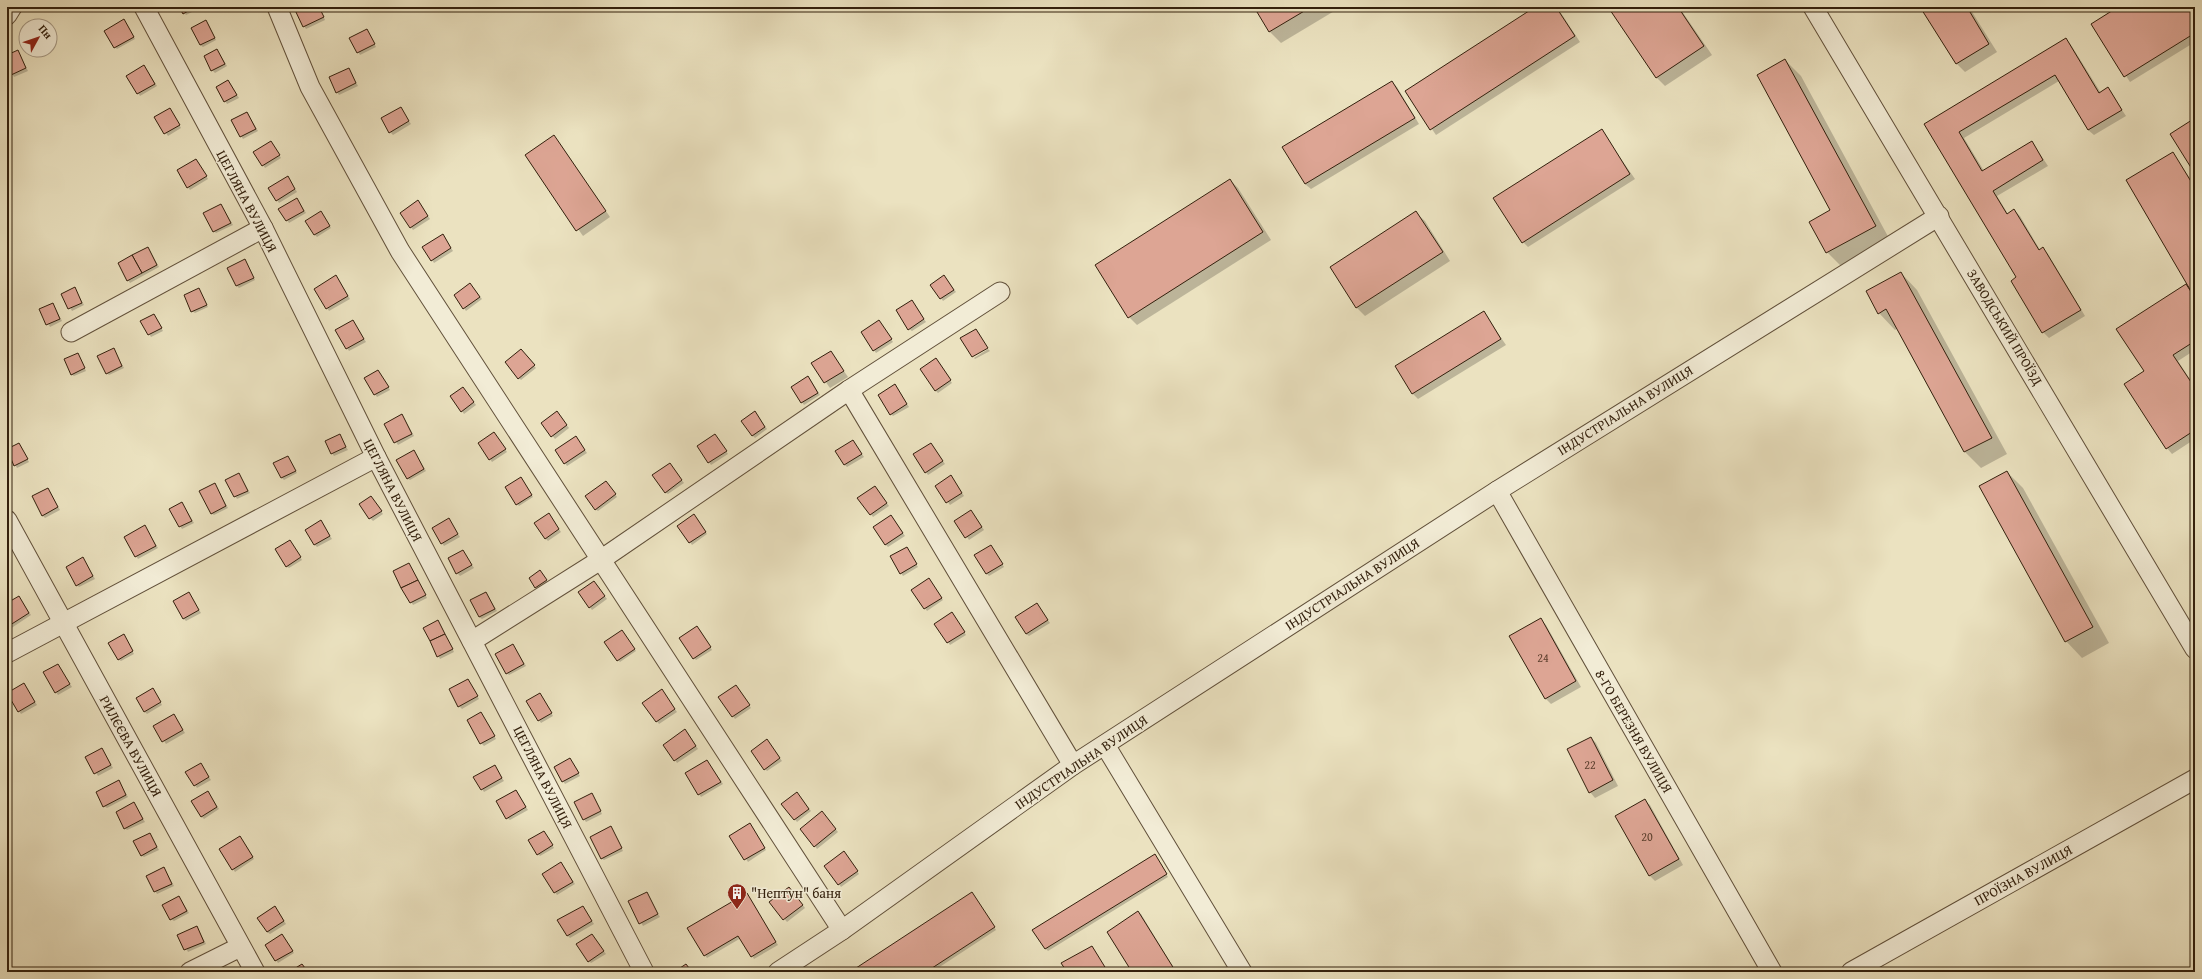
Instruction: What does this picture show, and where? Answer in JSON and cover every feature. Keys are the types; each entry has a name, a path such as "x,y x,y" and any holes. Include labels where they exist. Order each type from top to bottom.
{"street":[{"path":"7,15 12,7"},
{"name":"ЦЕГЛЯНА ВУЛИЦЯ","path":"144,7 263,228 376,457 644,972"},
{"path":"277,7 310,87 400,251 602,559 842,930"},
{"name":"ЗАВОДСЬКИЙ ПРОЇЗД","path":"1813,7 1939,216 2195,648"},
{"name":"ІНДУСТРІАЛЬНА ВУЛИЦЯ","path":"778,972 842,930 1073,765 1497,491 1939,216"},
{"path":"71,332 263,228"},
{"path":"472,641 602,559 849,390 1000,292"},
{"path":"849,390 1073,765"},
{"path":"7,653 376,457"},
{"name":"8-ГО БЕРЕЗНЯ ВУЛИЦЯ","path":"1497,491 1772,972"},
{"name":"РИЛЄЄВА ВУЛИЦЯ","path":"7,520 255,972"},
{"path":"1105,745 1242,972"},
{"name":"ПРОЇЗНА ВУЛИЦЯ","path":"1851,972 2195,779"},
{"path":"190,972 240,947"}],"building":[{"path":"179,7 195,7 183,14"},
{"path":"302,7 319,7 324,17 303,27 295,10"},
{"path":"1254,7 1311,7 1269,32"},
{"path":"1535,7 1556,7 1575,36 1430,130 1405,91"},
{"path":"1608,7 1678,7 1704,46 1656,78"},
{"path":"1920,7 1967,7 1989,44 1956,64"},
{"path":"2118,7 2195,7 2195,33 2124,77 2091,24"},
{"path":"124,19 134,37 114,48 104,31"},
{"path":"206,20 215,38 200,45 191,28"},
{"path":"367,29 375,44 357,53 349,38"},
{"path":"2066,38 2099,93 2108,87 2122,110 2088,130 2055,75 1959,132 1982,171 2032,141 2043,160 1993,191 2007,214 2014,209 2039,250 2043,247 2081,310 2042,333 2011,281 2016,277 1924,124"},
{"path":"217,49 225,64 211,71 204,56"},
{"path":"18,50 18,58 22,58 26,68 11,75 7,66 7,55"},
{"path":"1785,59 1876,226 1826,253 1809,222 1830,210 1757,75"},
{"path":"144,65 155,84 137,94 126,76"},
{"path":"349,68 356,83 336,93 329,77"},
{"path":"228,80 237,95 224,102 216,87"},
{"path":"1392,81 1415,118 1305,184 1282,147"},
{"path":"401,107 409,121 389,133 381,118"},
{"path":"170,108 180,125 164,134 154,117"},
{"path":"247,112 256,129 240,137 231,120"},
{"path":"2195,118 2195,174 2170,134"},
{"path":"1602,129 1630,174 1522,243 1493,198"},
{"path":"554,135 606,211 576,231 525,155"},
{"path":"271,141 280,155 262,166 253,152"},
{"path":"2173,152 2195,188 2195,298 2126,180"},
{"path":"196,159 207,176 187,188 177,170"},
{"path":"288,176 295,189 276,201 268,188"},
{"path":"1230,179 1263,232 1128,318 1095,265"},
{"path":"297,198 304,211 286,221 278,209"},
{"path":"418,200 428,216 410,228 400,213"},
{"path":"221,204 231,223 213,232 203,213"},
{"path":"321,211 330,226 314,235 305,221"},
{"path":"1416,211 1443,252 1356,308 1330,267"},
{"path":"443,234 451,248 431,261 422,247"},
{"path":"148,247 157,265 142,273 132,255"},
{"path":"132,255 142,273 127,281 118,263"},
{"path":"245,259 254,278 236,286 227,268"},
{"path":"1901,272 1992,438 1964,452 1886,309 1878,314 1866,291"},
{"path":"336,275 348,296 326,309 314,289"},
{"path":"944,275 954,290 940,299 930,285"},
{"path":"470,283 480,297 463,309 454,295"},
{"path":"2186,284 2195,298 2195,341 2173,355 2195,388 2195,430 2166,449 2124,384 2144,371 2116,329"},
{"path":"75,287 82,303 68,309 61,294"},
{"path":"199,288 207,305 191,312 184,295"},
{"path":"912,300 924,319 908,330 896,310"},
{"path":"53,303 60,319 46,325 39,309"},
{"path":"1484,311 1501,339 1412,394 1395,366"},
{"path":"154,314 162,328 148,335 140,321"},
{"path":"353,320 364,339 346,349 335,330"},
{"path":"879,320 892,339 873,351 861,332"},
{"path":"976,329 988,348 972,357 960,338"},
{"path":"114,348 122,366 106,374 97,356"},
{"path":"521,349 535,365 518,379 505,362"},
{"path":"831,351 844,371 824,383 811,363"},
{"path":"78,353 85,368 71,375 64,359"},
{"path":"936,358 951,380 935,391 920,369"},
{"path":"378,370 389,387 374,395 364,378"},
{"path":"808,376 818,393 801,403 791,387"},
{"path":"895,384 907,404 890,415 878,395"},
{"path":"463,387 474,402 461,412 450,396"},
{"path":"557,411 567,425 551,437 541,423"},
{"path":"755,411 765,427 752,436 741,421"},
{"path":"402,414 412,434 394,443 384,424"},
{"path":"494,432 506,449 489,460 478,443"},
{"path":"340,434 346,447 331,454 325,441"},
{"path":"715,434 727,451 708,463 697,446"},
{"path":"576,436 585,450 564,464 555,450"},
{"path":"853,440 862,454 844,465 835,451"},
{"path":"19,443 28,459 14,466 7,449"},
{"path":"931,443 943,461 925,473 913,454"},
{"path":"414,450 424,469 407,479 396,460"},
{"path":"288,456 296,471 281,478 273,463"},
{"path":"670,463 682,480 665,493 652,475"},
{"path":"2007,471 2093,627 2065,642 1979,486"},
{"path":"239,473 248,491 234,497 225,480"},
{"path":"951,475 962,493 946,503 935,486"},
{"path":"521,477 532,495 516,505 505,487"},
{"path":"606,481 616,494 595,510 585,496"},
{"path":"215,483 226,506 211,514 199,491"},
{"path":"875,486 887,503 870,515 857,498"},
{"path":"48,488 58,507 42,516 32,496"},
{"path":"371,496 382,511 369,519 359,504"},
{"path":"182,502 192,521 179,527 169,509"},
{"path":"971,510 982,527 965,538 954,521"},
{"path":"549,513 559,529 545,539 534,523"},
{"path":"694,514 706,532 689,543 677,526"},
{"path":"891,515 903,533 885,545 873,527"},
{"path":"449,518 458,534 441,544 432,528"},
{"path":"321,520 330,536 314,545 305,530"},
{"path":"145,525 156,546 135,557 124,537"},
{"path":"290,540 301,557 286,567 275,549"},
{"path":"991,545 1003,564 986,574 974,555"},
{"path":"907,547 917,564 900,574 890,556"},
{"path":"463,550 472,565 456,574 448,558"},
{"path":"83,557 93,576 76,586 66,567"},
{"path":"409,563 418,580 401,588 393,571"},
{"path":"540,570 547,580 535,588 529,578"},
{"path":"929,578 942,598 924,609 911,590"},
{"path":"418,580 426,595 410,603 401,588"},
{"path":"594,581 605,596 589,608 578,592"},
{"path":"189,592 199,610 183,619 173,601"},
{"path":"486,592 495,609 479,617 470,600"},
{"path":"19,596 29,613 7,627 7,603"},
{"path":"1037,603 1048,620 1026,634 1015,617"},
{"path":"952,612 965,632 947,643 934,624"},
{"path":"1541,618 1576,681 1545,699 1509,636"},
{"path":"438,620 445,634 430,641 423,628"},
{"path":"697,626 711,647 693,659 679,638"},
{"path":"622,630 635,649 617,661 604,642"},
{"path":"124,634 133,651 118,660 108,643"},
{"path":"445,634 453,649 437,657 430,641"},
{"path":"513,644 524,664 506,674 495,654"},
{"path":"58,664 70,684 55,693 43,672"},
{"path":"468,679 478,696 458,707 449,689"},
{"path":"24,683 35,702 18,712 7,693"},
{"path":"736,685 750,705 732,717 718,697"},
{"path":"153,688 161,702 144,712 136,698"},
{"path":"662,689 675,709 656,722 642,703"},
{"path":"540,693 552,713 538,721 526,701"},
{"path":"481,712 495,736 480,744 467,720"},
{"path":"174,714 183,730 162,742 153,726"},
{"path":"685,729 696,746 674,761 663,745"},
{"path":"1591,737 1613,780 1589,793 1567,749"},
{"path":"767,739 780,758 764,770 751,751"},
{"path":"102,748 111,765 94,774 85,757"},
{"path":"570,758 579,773 562,782 554,767"},
{"path":"707,760 721,782 698,795 685,773"},
{"path":"201,763 209,777 194,786 185,772"},
{"path":"495,765 502,778 481,790 473,777"},
{"path":"119,780 126,795 103,807 96,792"},
{"path":"516,790 526,807 506,819 496,801"},
{"path":"208,791 217,807 201,817 191,801"},
{"path":"797,792 809,809 794,820 781,804"},
{"path":"592,793 601,811 583,820 574,802"},
{"path":"1645,799 1679,859 1649,876 1615,816"},
{"path":"134,802 143,819 124,829 116,812"},
{"path":"822,811 836,829 814,847 800,829"},
{"path":"750,823 765,848 744,860 729,836"},
{"path":"611,826 622,848 601,859 590,837"},
{"path":"544,831 553,845 537,855 528,840"},
{"path":"150,833 157,847 141,856 133,841"},
{"path":"240,836 253,857 232,870 219,849"},
{"path":"844,851 858,871 838,885 824,866"},
{"path":"1155,854 1167,874 1045,949 1032,930"},
{"path":"561,862 573,882 554,893 542,874"},
{"path":"164,867 172,884 154,892 146,876"},
{"path":"789,887 803,905 783,920 769,902"},
{"path":"647,892 658,914 639,924 628,901"},
{"path":"972,892 995,927 926,972 850,972"},
{"name":"\"Нептун\" баня","path":"747,893 776,942 751,957 738,936 704,956 687,928"},
{"path":"179,896 187,911 170,920 162,905"},
{"path":"275,906 284,921 267,932 257,918"},
{"path":"583,906 592,921 567,936 557,920"},
{"path":"1138,911 1176,972 1132,972 1107,932"},
{"path":"197,926 204,942 184,950 177,935"},
{"path":"282,934 293,951 275,961 265,945"},
{"path":"592,934 604,951 588,962 576,944"},
{"path":"1092,946 1108,972 1067,972 1061,963"},
{"path":"302,964 308,972 289,972"},
{"path":"686,964 692,972 674,972"}],"place":[{"name":"\"Нептун\" баня","path":"737,910"}]}
